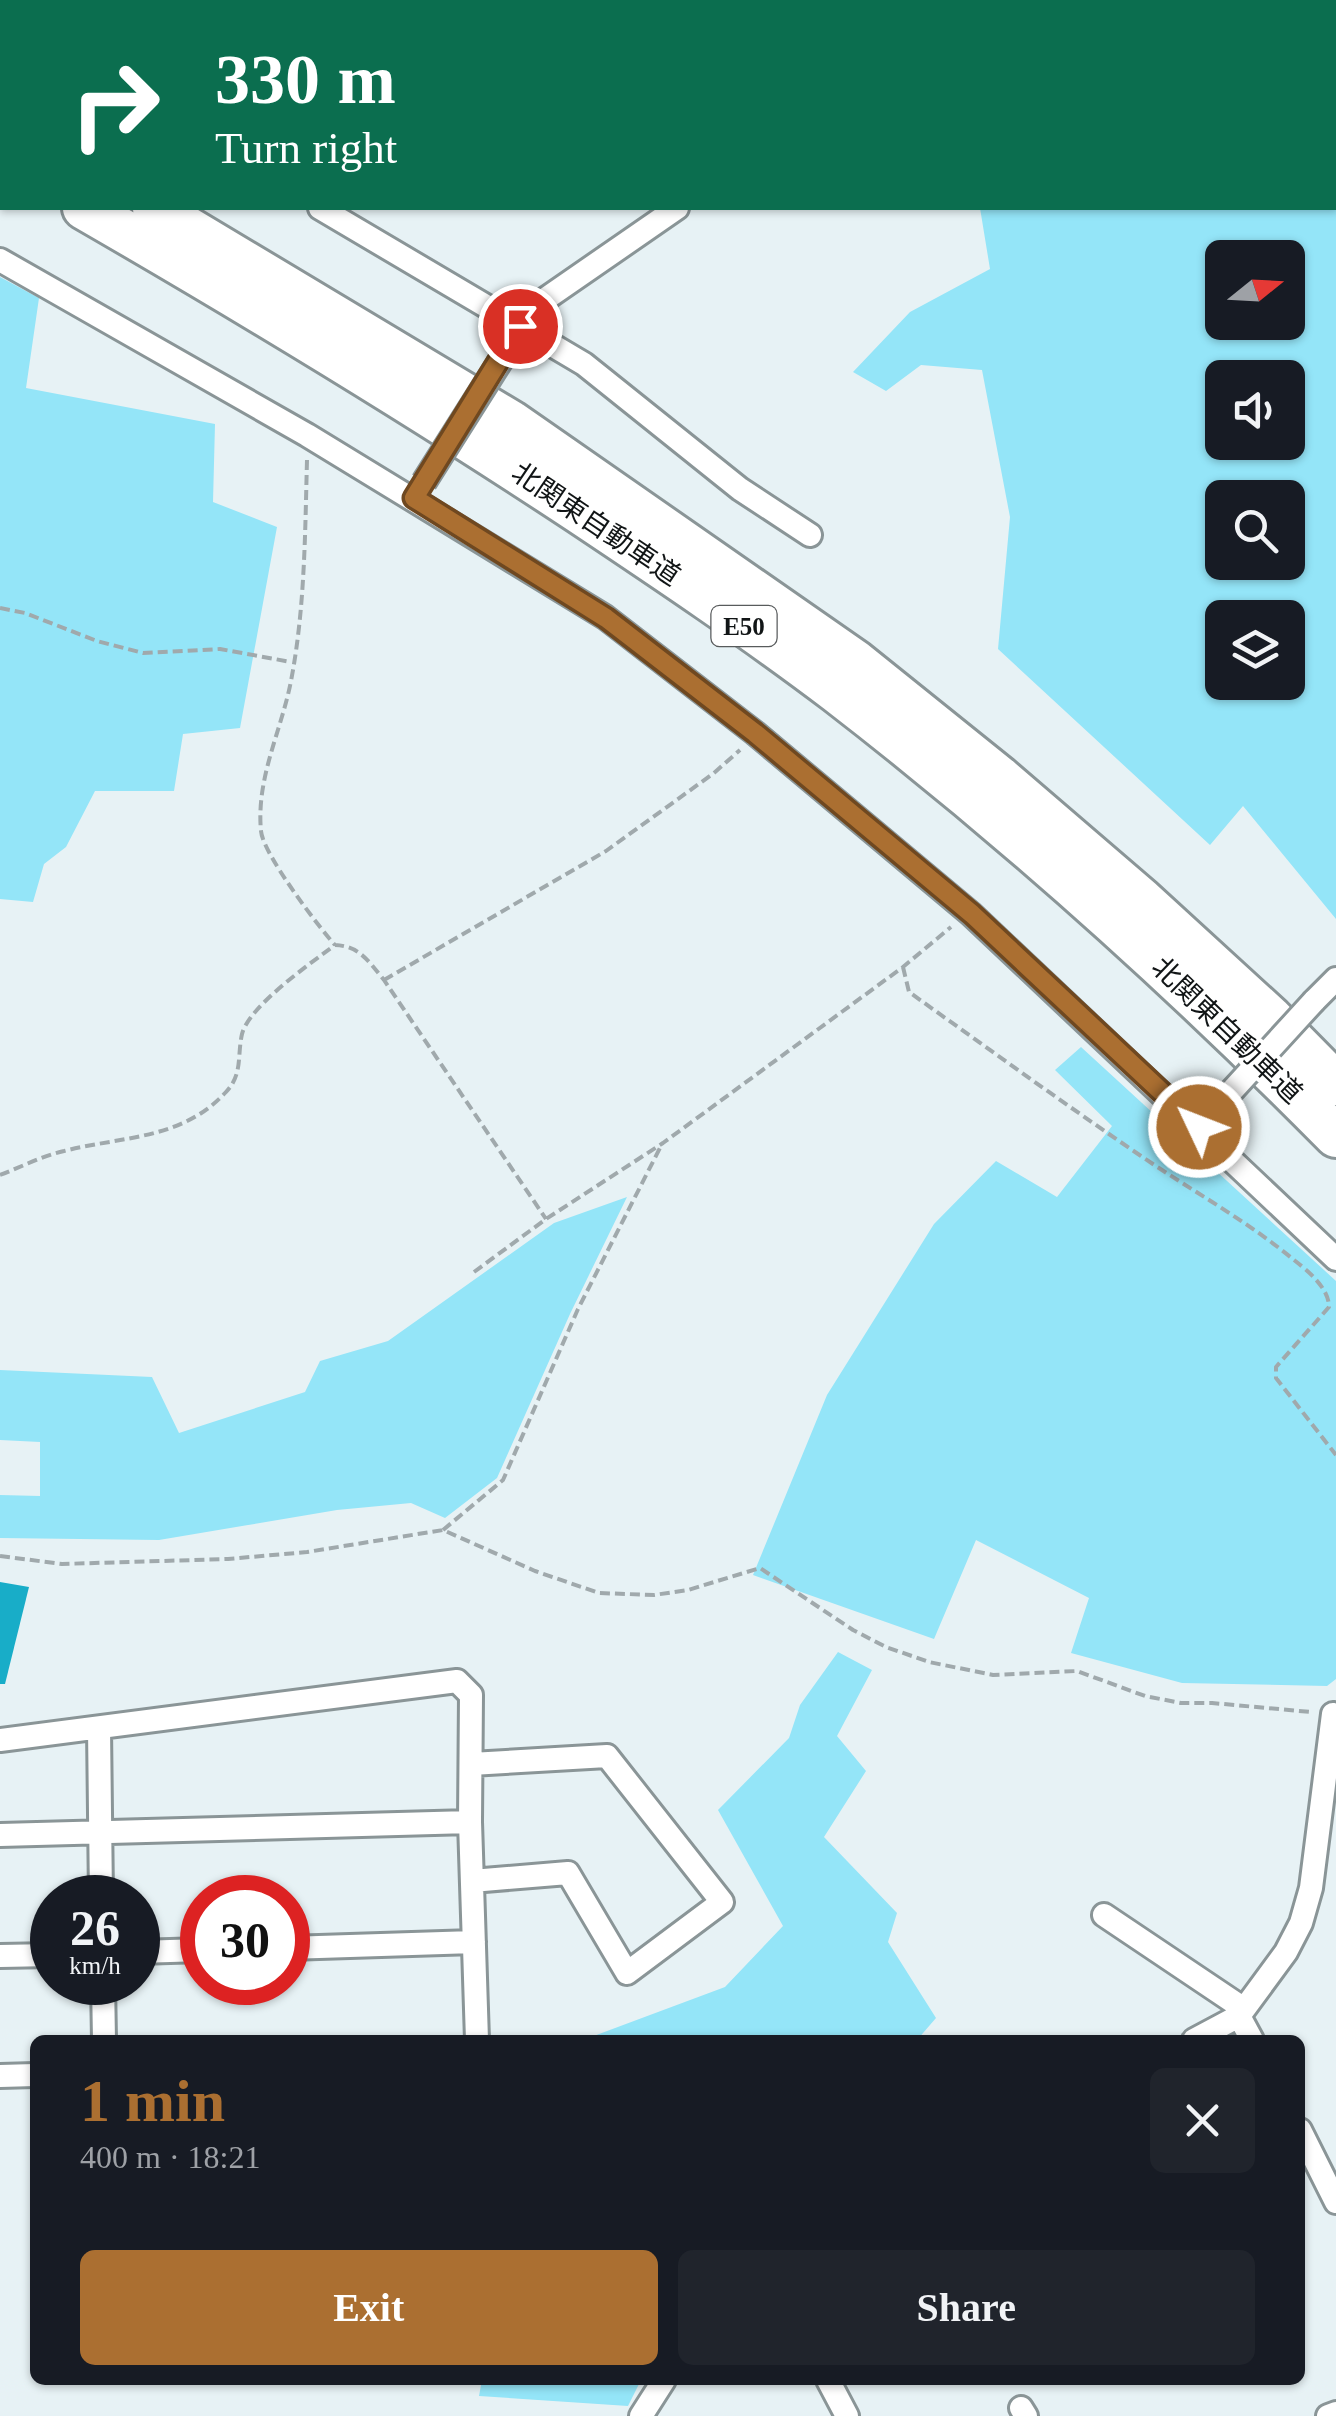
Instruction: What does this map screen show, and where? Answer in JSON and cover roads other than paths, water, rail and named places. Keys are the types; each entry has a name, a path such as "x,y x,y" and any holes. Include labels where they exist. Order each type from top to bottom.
{"highway":[{"name":"北関東自動車道","path":"87,210 267,314 488,453 668,571 835,691 979,806 1118,927 1244,1043 1336,1136"},
{"name":"北関東自動車道","path":"157,210 511,422 856,662 999,777 1142,900 1271,1018 1336,1084"}],"street":[{"path":"323,210 517,333 584,364 740,489 810,535"},
{"path":"419,490 528,312 674,210"},
{"path":"0,260 308,435 419,490 606,618 755,733 972,914 1203,1122 1336,1259"},
{"path":"1203,1122 1336,978"},
{"path":"0,1740 457,1680 471,1695 470,1822 477,2035"},
{"path":"1202,2035 1241,2012 1286,1952 1302,1923 1311,1888 1333,1714"},
{"path":"99,1728 100,1875"},
{"path":"471,1764 607,1756 722,1902 627,1974 568,1874 472,1880"},
{"path":"0,1835 470,1822"},
{"path":"1104,1916 1241,2012 1250,2035"},
{"path":"310,1947 474,1942"},
{"path":"0,1956 30,1955"},
{"path":"104,2005 104,2035"},
{"path":"0,2076 30,2075"},
{"path":"1305,2140 1336,2202"},
{"path":"641,2416 661,2385"},
{"path":"831,2385 847,2416"},
{"path":"1328,2416 1336,2413"}]}
